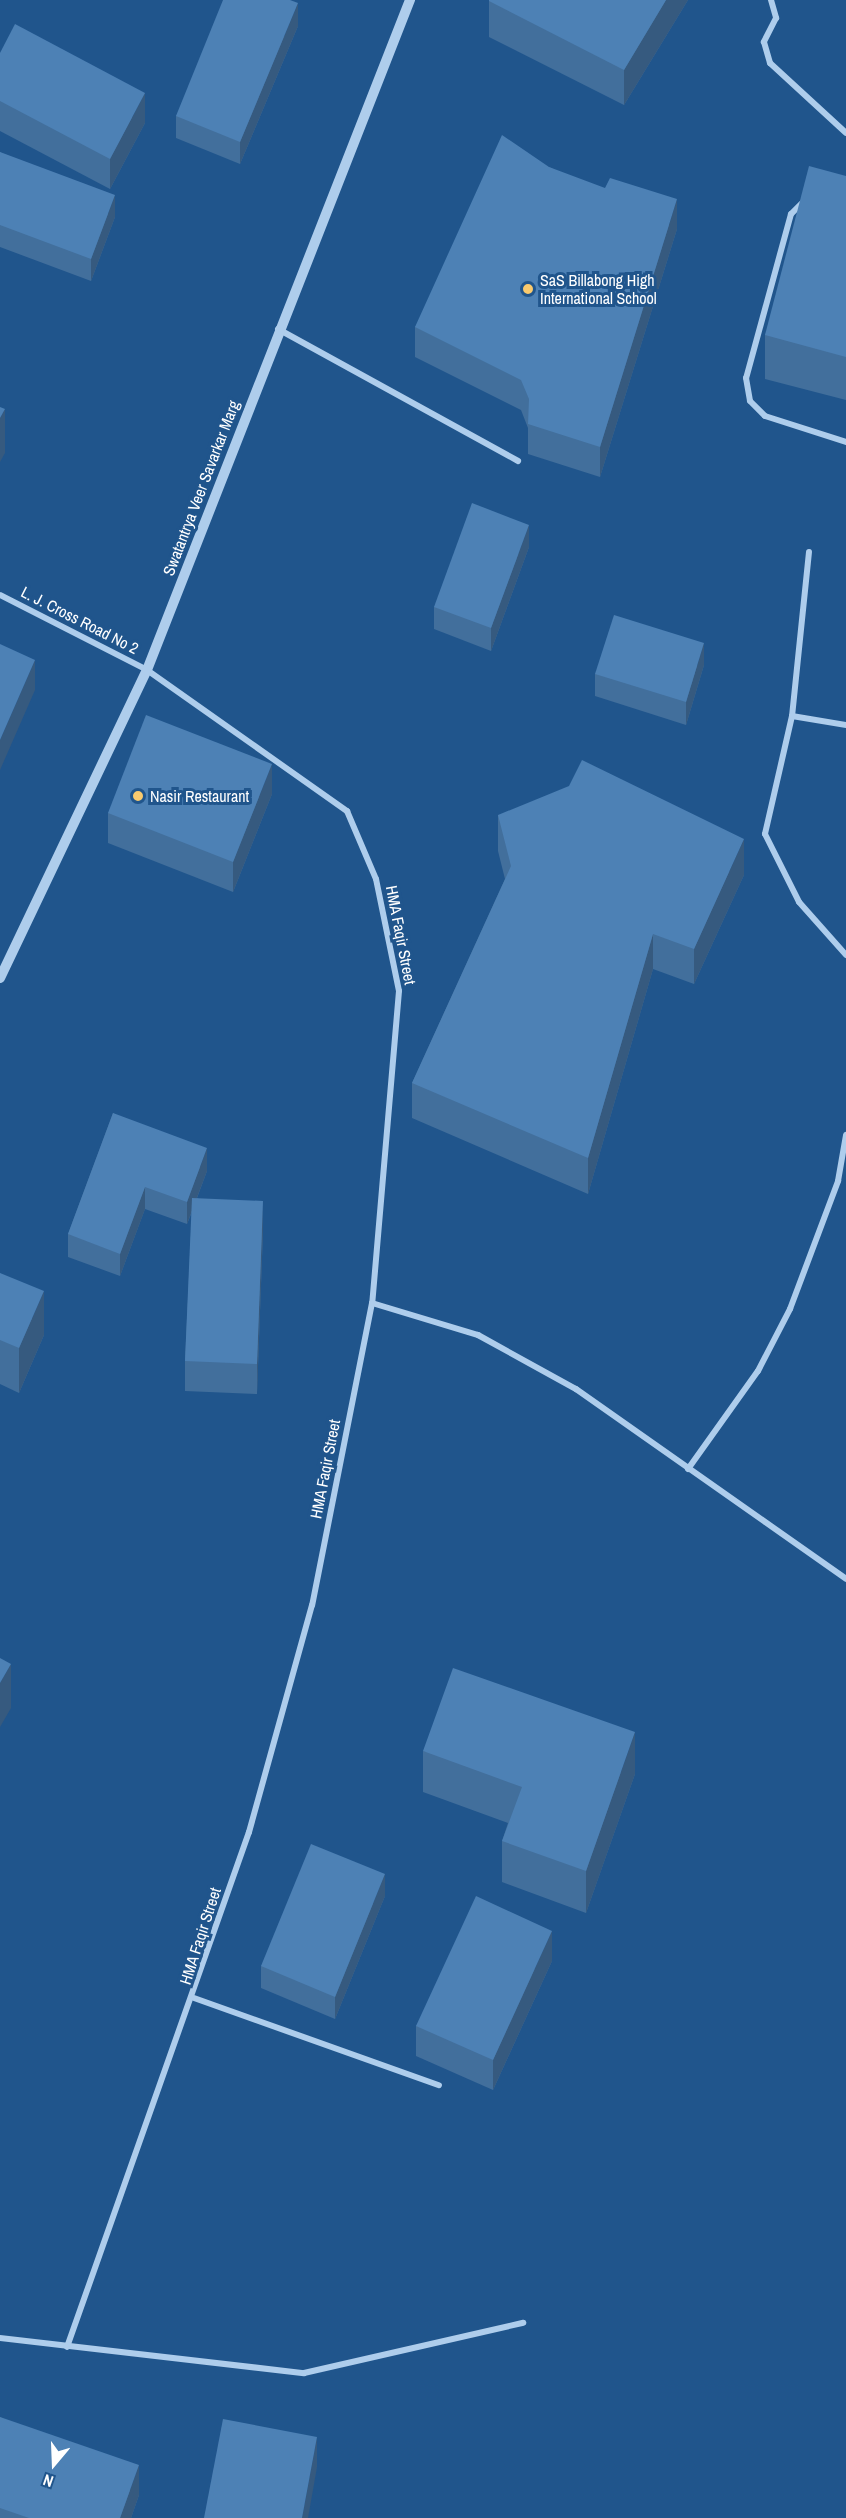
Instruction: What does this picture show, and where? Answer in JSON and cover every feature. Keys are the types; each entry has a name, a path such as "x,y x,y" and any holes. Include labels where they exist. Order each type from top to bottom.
{"street":[{"name":"Swatantrya Veer Savarkar Marg","path":"0,978 147,670 278,328 410,0"},
{"path":"771,0 776,18 764,42 770,63 846,134"},
{"path":"810,196 791,214 746,378 750,401 765,416 846,442"},
{"path":"278,328 518,461"},
{"path":"809,552 792,716 765,834 799,902 846,955"},
{"name":"L. J. Cross Road No 2","path":"0,595 147,670"},
{"name":"HMA Faqir Street","path":"67,2347 194,1998 249,1832 312,1605 372,1303 399,991 376,879 347,811 147,670"},
{"path":"792,716 846,725"},
{"path":"688,1469 758,1371 790,1309 838,1181 846,1135"},
{"path":"372,1303 478,1335 576,1389 846,1580"},
{"path":"194,1998 439,2085"},
{"path":"0,2338 304,2373 523,2323"}],"building":[{"path":"223,0 290,0 298,3 240,142 176,116"},
{"path":"489,0 666,0 624,70"},
{"path":"15,24 145,93 110,159 0,101 0,53"},
{"name":"SaS Billabong High International School","path":"502,135 549,167 605,188 610,178 677,199 600,447 528,424 529,399 521,380 415,327"},
{"path":"0,152 115,195 91,259 0,225"},
{"path":"809,166 846,176 846,357 765,335"},
{"path":"0,407 5,409 0,418"},
{"path":"472,503 529,525 491,628 434,607"},
{"path":"614,615 704,643 686,702 595,674"},
{"path":"0,644 35,660 0,740"},
{"path":"146,715 272,764 233,862 108,813"},
{"path":"582,760 744,839 694,949 653,934 588,1158 412,1083 511,866 498,815 569,786"},
{"path":"113,1113 207,1148 187,1202 145,1187 120,1254 68,1234"},
{"path":"192,1198 263,1201 257,1364 185,1361"},
{"path":"0,1273 44,1291 19,1348 0,1340"},
{"path":"0,1658 11,1664 0,1683"},
{"path":"453,1668 635,1732 586,1871 502,1841 522,1787 423,1751"},
{"path":"311,1844 385,1874 335,1997 261,1966"},
{"path":"476,1896 552,1931 493,2060 416,2026"},
{"path":"0,2417 139,2465 120,2518 29,2518 0,2508"},
{"path":"223,2419 317,2437 302,2518 204,2518"}],"place":[{"name":"SaS Billabong High International School","path":"528,289"},
{"name":"Nasir Restaurant","path":"138,796"}]}
